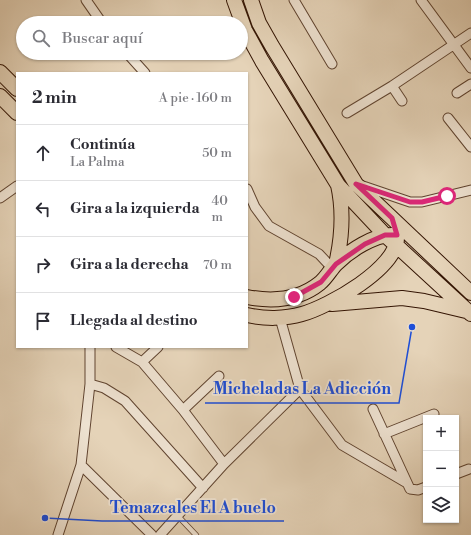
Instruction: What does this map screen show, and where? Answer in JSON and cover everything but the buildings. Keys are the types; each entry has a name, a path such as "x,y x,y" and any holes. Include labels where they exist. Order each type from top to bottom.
{"main road":[{"path":"234,0 240,16"},
{"path":"251,0 259,23 272,46 356,184 471,293"},
{"path":"248,35 338,185 469,313"},
{"path":"0,72 16,88"},
{"path":"0,96 16,112"},
{"path":"334,267 342,240 342,220 338,185"},
{"path":"248,315 280,318 302,315 326,305 350,291 369,277 388,258 392,238 392,218"},
{"path":"248,297 262,300 278,300 294,297 321,282 334,267 365,244 392,238 413,239"},
{"path":"326,305 360,300 402,298 424,301 469,313"}],"street":[{"path":"86,0 97,16"},
{"path":"294,0 332,64"},
{"path":"421,0 471,68"},
{"path":"347,112 392,86 471,33"},
{"path":"134,60 145,72"},
{"path":"457,93 471,84"},
{"path":"392,86 402,100"},
{"path":"448,118 471,147"},
{"path":"356,184 410,202 422,202 471,190"},
{"path":"0,198 16,187"},
{"path":"248,191 255,207 269,226 319,254 334,267"},
{"path":"280,318 300,389 342,445 408,486 418,490 423,488"},
{"path":"58,535 81,464 90,384 90,348"},
{"path":"118,348 142,362 183,410 224,464"},
{"path":"142,362 157,348"},
{"path":"183,410 219,376"},
{"path":"90,384 104,388 125,401 203,488"},
{"path":"160,535 224,464 300,389"},
{"path":"373,409 408,486"},
{"path":"384,434 434,414"},
{"path":"81,464 152,535"},
{"path":"459,473 468,469"}],"lane":[{"path":"178,516 196,535"}],"place":[{"name":"Micheladas La Adicción","path":"412,327"},
{"name":"Temazcales El A buelo","path":"45,518"}],"route":[{"path":"294,297 306,292 321,282 336,264 371,240 390,234 397,235 392,218 356,184 410,202 422,202 447,196"}]}
